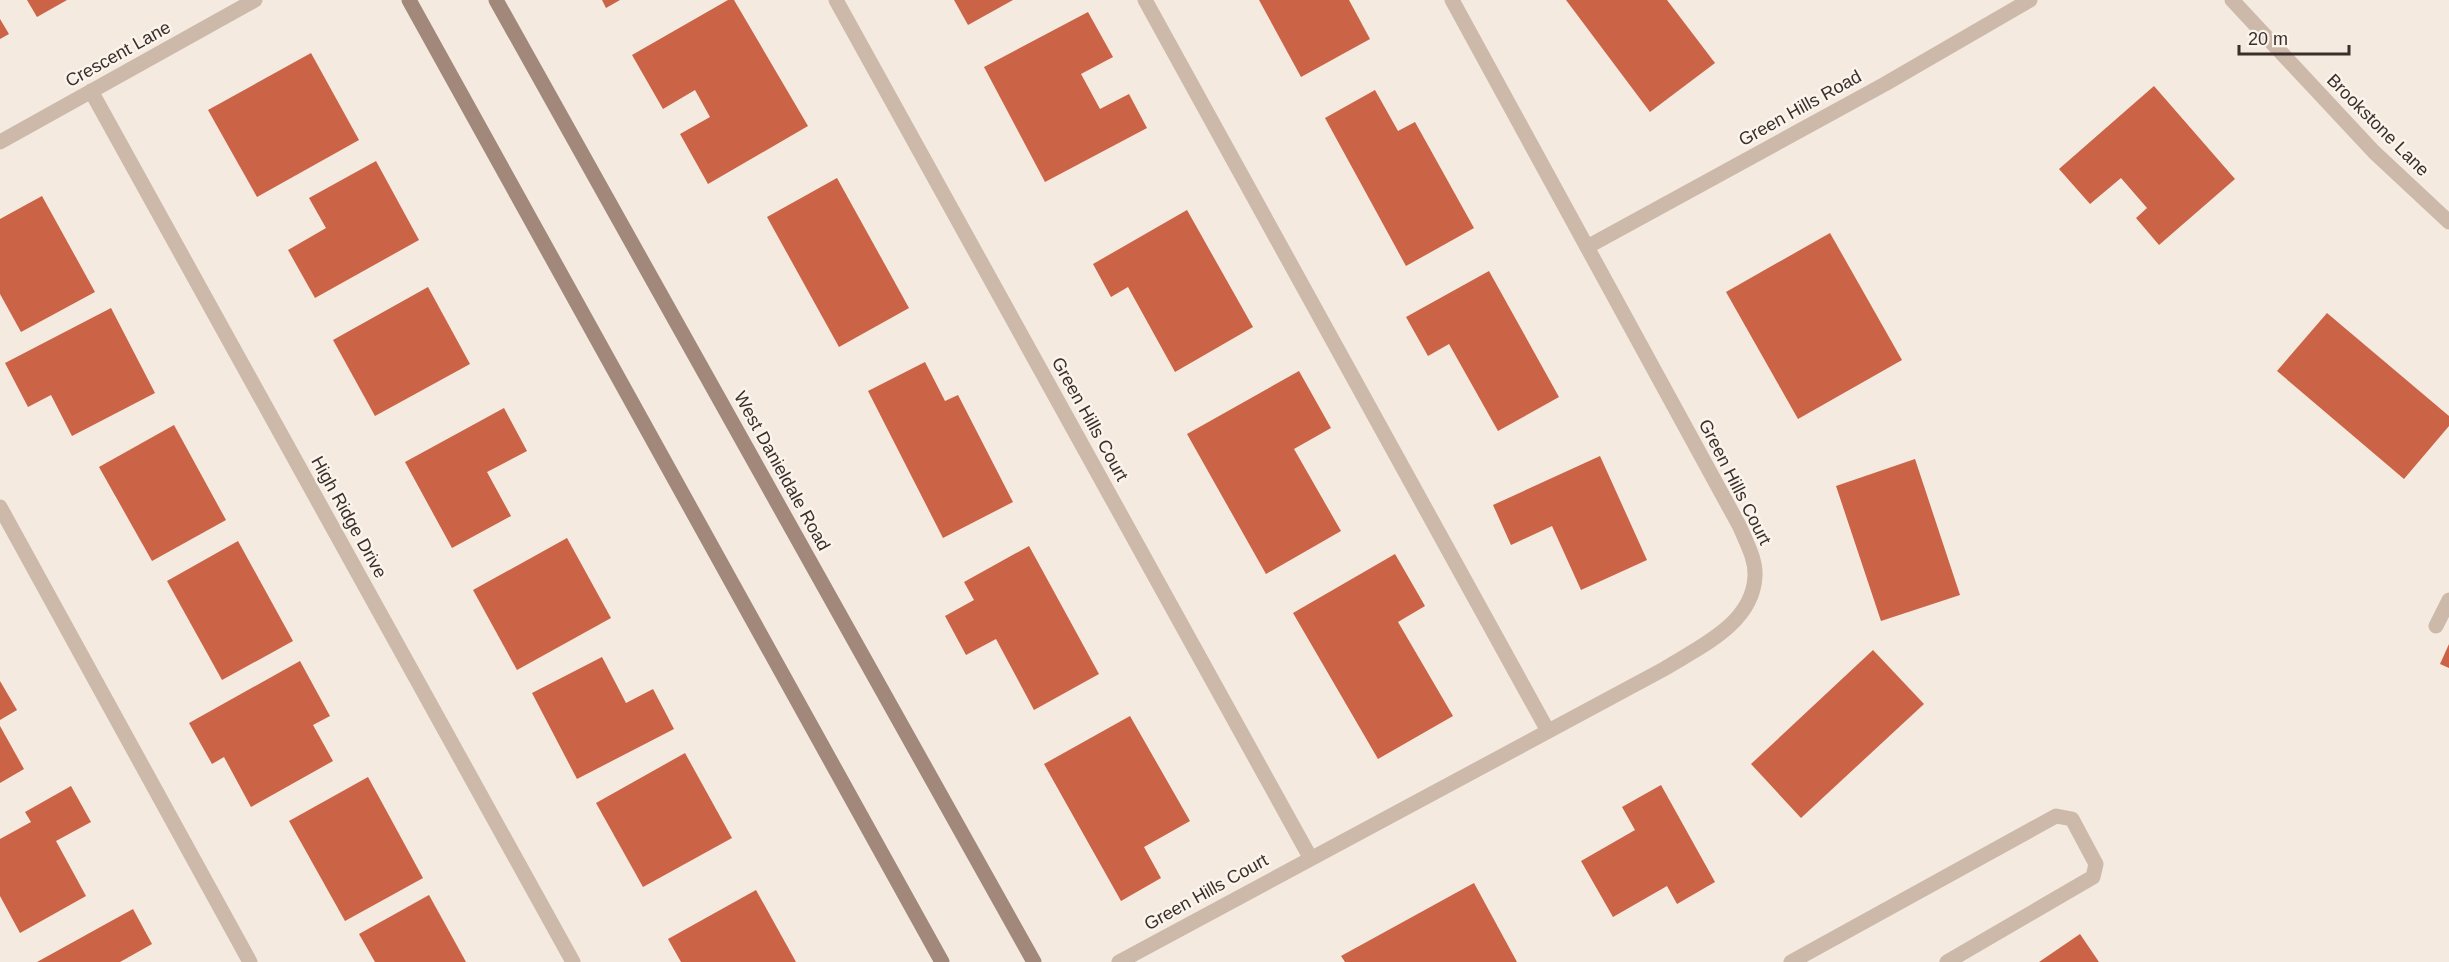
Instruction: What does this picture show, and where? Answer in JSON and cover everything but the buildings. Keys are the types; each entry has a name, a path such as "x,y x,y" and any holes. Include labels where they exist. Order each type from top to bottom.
{"main road":[{"path":"409,0 942,962"},
{"name":"West Danieldale Road","path":"496,0 1034,962"}],"street":[{"name":"Crescent Lane","path":"0,142 255,0"},
{"name":"Green Hills Court","path":"836,0 1310,857"},
{"path":"1145,0 1548,731"},
{"name":"Green Hills Court","path":"1119,962 1310,857 1664,669 1729,628 1749,600 1755,576 1751,553 1740,527 1452,0"},
{"name":"Green Hills Road","path":"1587,247 1886,84 2030,0"},
{"name":"Brookstone Lane","path":"2232,0 2374,152 2449,222"},
{"name":"High Ridge Drive","path":"91,91 573,962"},
{"path":"0,507 250,962"},
{"path":"2436,626 2449,600"},
{"path":"1791,962 2056,816 2072,819 2096,864 2093,877 1947,962"}]}
